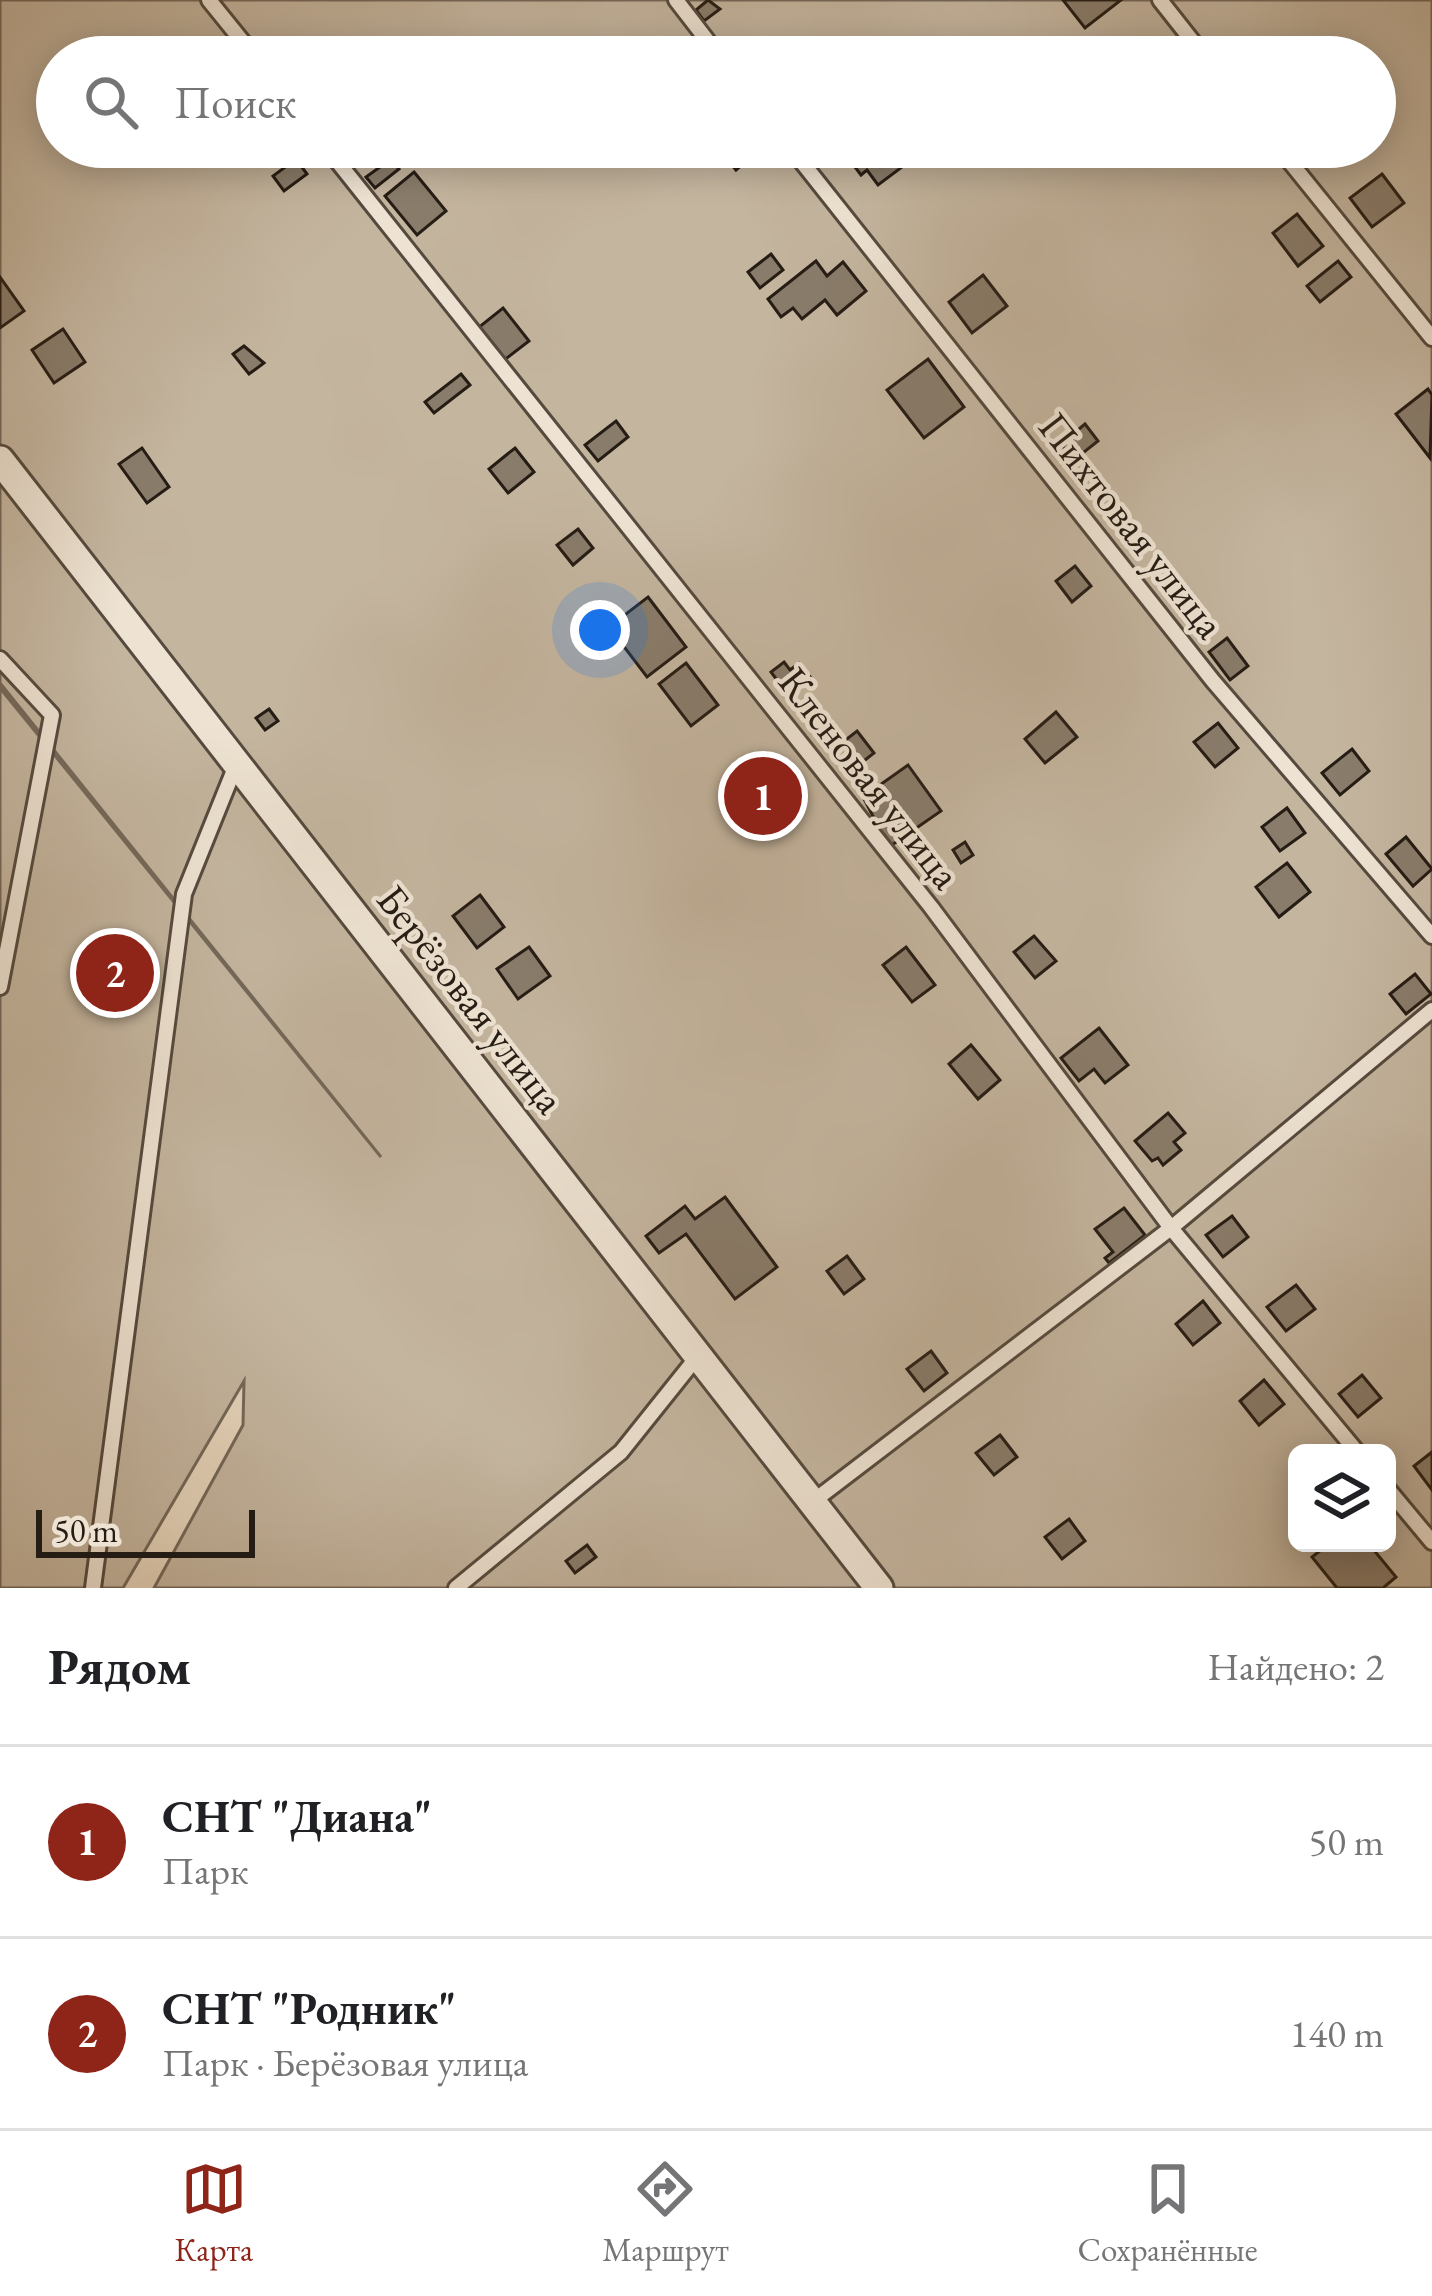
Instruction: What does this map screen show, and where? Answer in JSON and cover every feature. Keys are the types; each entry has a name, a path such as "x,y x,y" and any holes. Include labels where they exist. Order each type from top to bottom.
{"street":[{"name":"Берёзовая улица","path":"0,460 879,1588"}],"lane":[{"path":"209,0 238,36"},
{"path":"676,0 704,36"},
{"path":"1160,0 1188,36"},
{"name":"Кленовая улица","path":"343,168 931,908 1171,1228 1351,1444"},
{"name":"Пихтовая улица","path":"807,168 1213,681 1432,936"},
{"path":"1295,168 1432,338"},
{"path":"0,659 52,715 0,987"},
{"path":"93,1588 184,894 236,765"},
{"path":"811,1504 1171,1228 1432,1010"},
{"path":"456,1588 621,1452 697,1357"},
{"path":"1396,1499 1432,1542"}],"shaded area":[{"path":"0,0 1432,0 1432,1588 154,1588 243,1425 244,1381 123,1588 0,1588 0,688 381,1157 0,683"}],"building":[{"path":"708,0 720,9 704,21 696,10"},
{"path":"1063,0 1121,0 1085,28"},
{"path":"284,168 303,168 307,174 284,191 273,176"},
{"path":"378,168 399,169 375,188 366,177"},
{"path":"856,168 901,168 878,185 867,170 861,175"},
{"path":"414,172 446,211 417,235 385,196"},
{"path":"1382,174 1404,203 1372,227 1350,198"},
{"path":"1297,214 1323,246 1298,266 1273,233"},
{"path":"771,254 783,270 760,288 748,272"},
{"path":"816,261 827,276 843,262 866,291 837,315 825,300 802,319 793,308 781,317 768,299"},
{"path":"1338,261 1351,277 1320,302 1307,286"},
{"path":"983,275 1007,306 972,333 949,302"},
{"path":"0,277 24,311 0,328"},
{"path":"503,308 529,341 503,361 478,328"},
{"path":"63,329 85,362 54,383 32,350"},
{"path":"244,346 264,363 249,374 233,354"},
{"path":"928,359 964,407 924,438 887,390"},
{"path":"461,374 470,385 434,413 425,402"},
{"path":"1428,389 1432,395 1430,458 1396,414"},
{"path":"616,421 628,437 598,461 585,445"},
{"path":"1085,424 1098,441 1074,460 1061,444"},
{"path":"142,448 169,487 147,503 119,464"},
{"path":"515,448 534,472 508,493 489,469"},
{"path":"578,529 593,548 573,565 557,545"},
{"path":"1075,566 1091,586 1072,602 1056,581"},
{"path":"648,597 686,647 647,677 609,627"},
{"path":"1227,638 1248,666 1230,680 1209,652"},
{"path":"784,662 790,670 799,663 811,678 788,695 771,672"},
{"path":"686,663 718,705 691,726 659,684"},
{"path":"269,709 278,721 265,730 256,718"},
{"path":"1056,712 1077,737 1045,763 1025,739"},
{"path":"1218,723 1238,748 1215,767 1194,742"},
{"path":"857,731 874,753 860,764 843,742"},
{"path":"1352,749 1369,771 1340,795 1322,773"},
{"path":"908,765 941,811 889,847 863,797"},
{"path":"1287,808 1305,833 1280,851 1262,827"},
{"path":"1406,837 1432,869 1413,886 1386,854"},
{"path":"965,842 973,855 961,863 953,850"},
{"path":"1287,863 1310,892 1279,917 1256,887"},
{"path":"480,895 504,927 477,948 453,916"},
{"path":"1034,936 1056,961 1035,978 1014,952"},
{"path":"529,947 550,976 518,999 497,969"},
{"path":"906,947 935,985 912,1002 883,965"},
{"path":"1415,974 1431,994 1406,1014 1390,994"},
{"path":"1099,1028 1128,1065 1105,1083 1094,1069 1079,1081 1061,1058"},
{"path":"971,1045 1000,1080 978,1099 949,1064"},
{"path":"1168,1113 1185,1133 1174,1142 1181,1150 1163,1165 1158,1158 1152,1161 1135,1141"},
{"path":"725,1197 777,1267 735,1299 686,1234 659,1253 646,1236 685,1206 695,1219"},
{"path":"1124,1208 1145,1235 1109,1263 1105,1258 1113,1252 1095,1229"},
{"path":"1232,1216 1248,1237 1223,1257 1206,1235"},
{"path":"847,1256 864,1279 844,1294 827,1271"},
{"path":"1296,1285 1315,1309 1286,1331 1267,1307"},
{"path":"1203,1301 1220,1323 1193,1345 1176,1324"},
{"path":"931,1351 947,1373 924,1391 907,1369"},
{"path":"1362,1375 1381,1398 1358,1417 1339,1394"},
{"path":"1264,1380 1284,1404 1259,1425 1240,1401"},
{"path":"1000,1435 1017,1457 994,1475 976,1453"},
{"path":"1432,1452 1432,1490 1414,1466"},
{"path":"1069,1519 1085,1541 1062,1559 1045,1537"},
{"path":"587,1545 596,1557 575,1573 566,1561"},
{"path":"1318,1552 1375,1552 1396,1577 1383,1588 1337,1588 1312,1557"}],"place":[{"name":"СНТ \"Диана\"","path":"763,796"},
{"name":"СНТ \"Родник\"","path":"115,973"}]}
